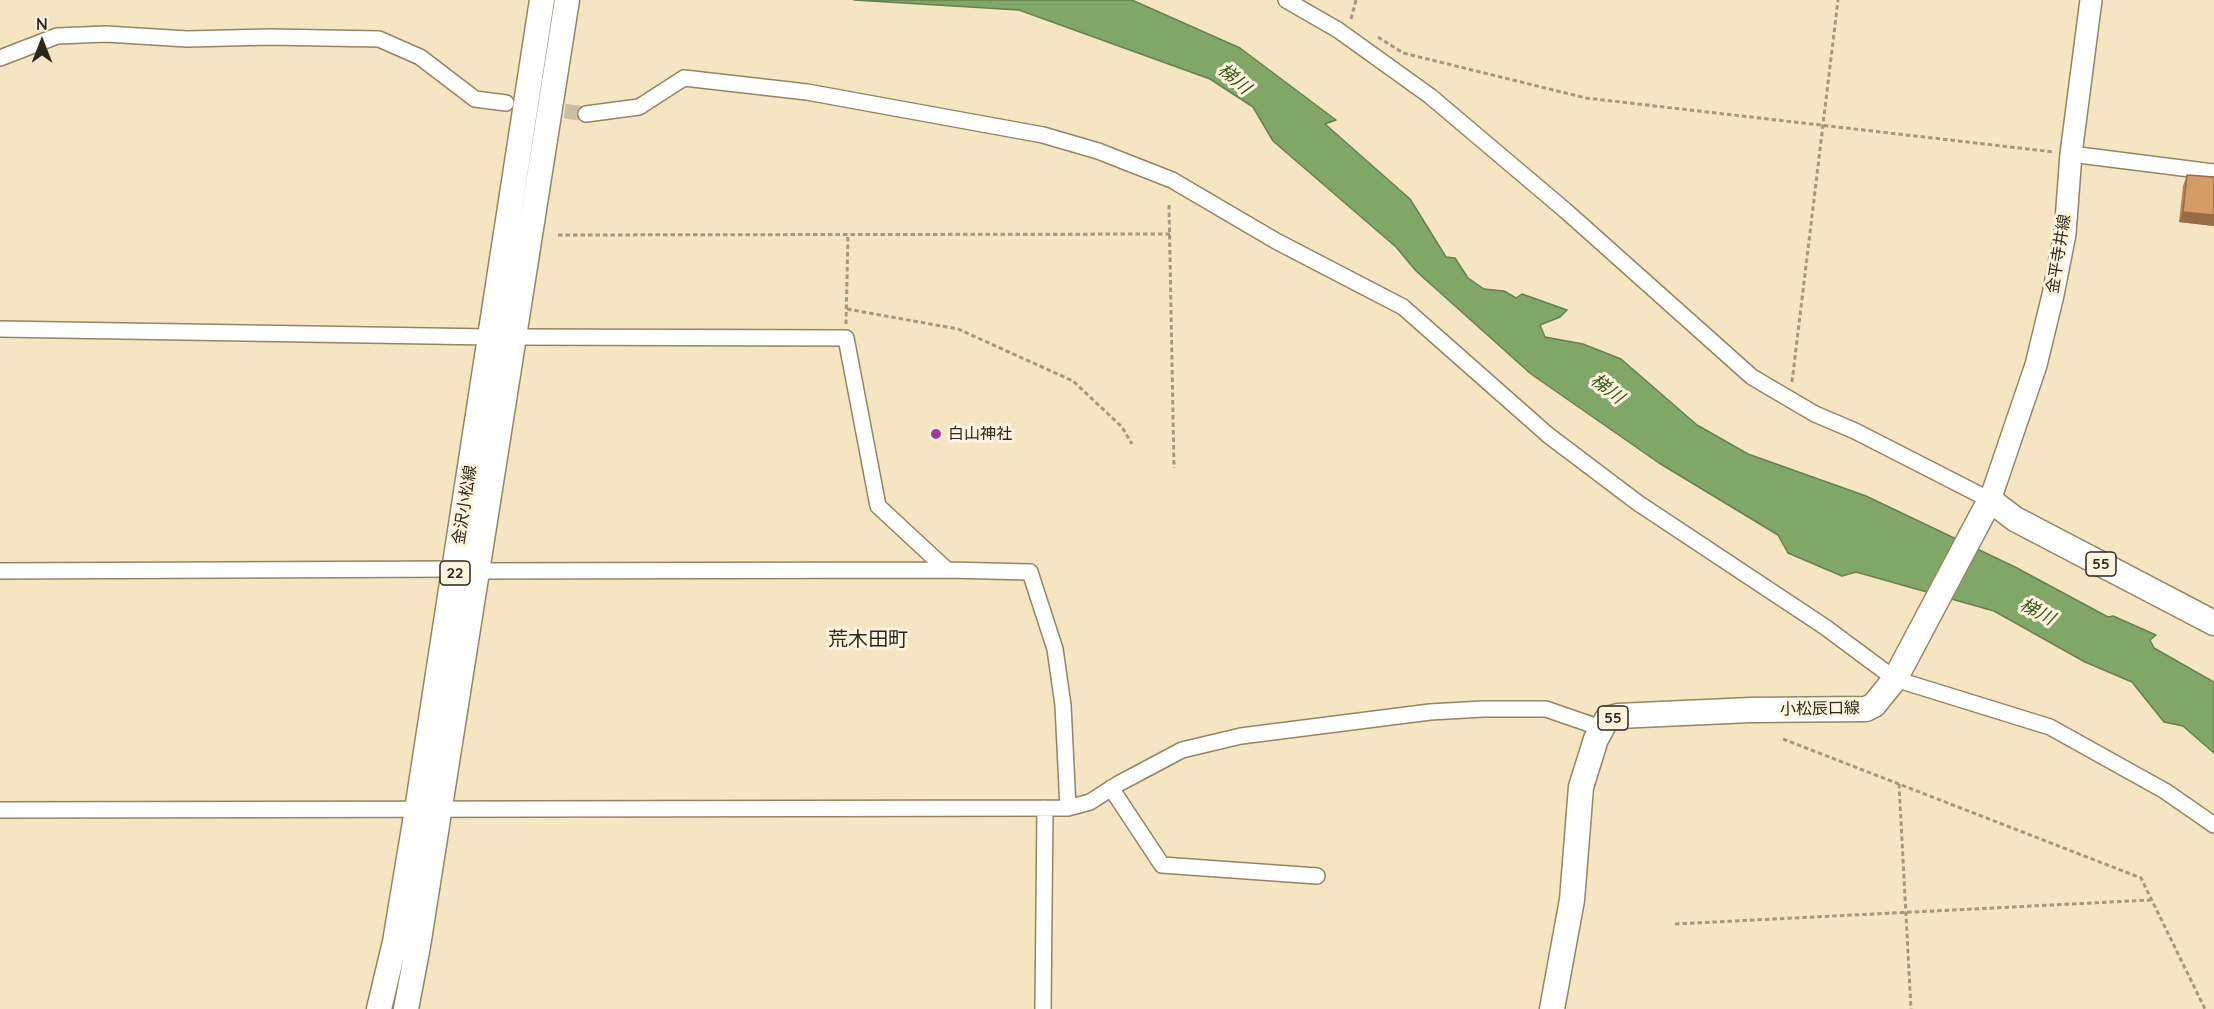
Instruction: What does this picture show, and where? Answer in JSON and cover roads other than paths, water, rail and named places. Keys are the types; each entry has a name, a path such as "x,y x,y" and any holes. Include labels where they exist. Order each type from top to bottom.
{"main road":[{"name":"金沢小松線","path":"534,137 531,72 542,0"},
{"name":"金沢小松線","path":"406,1009 428,811 502,337 534,137 557,71 567,0"},
{"name":"金平寺井線","path":"1988,504 2036,365 2053,296 2065,234 2071,154 2091,0"},
{"name":"小松辰口線","path":"1601,728 1607,720 1618,716 1750,710 1866,709 1881,698 1896,675 1988,504"},
{"name":"55","path":"1988,504 2214,623"},
{"name":"55","path":"1552,1009 1572,900 1581,787 1585,767 1601,728"},
{"name":"金沢小松線","path":"380,1009 428,811"}],"street":[{"path":"1286,0 1338,30 1430,96 1566,211 1752,377 1815,414 1855,431 1988,504"},
{"path":"0,58 57,36 106,34 187,39 270,37 380,39 420,57 475,99 506,103"},
{"path":"586,114 639,106 684,78 807,92 1043,135 1098,151 1172,180 1276,241 1403,307 1548,435 1638,503 1896,675 2050,727 2165,791 2214,825"},
{"path":"2071,154 2214,172"},
{"path":"0,328 502,337 846,338 878,506 947,570"},
{"path":"0,571 947,570 1030,572 1055,649 1062,705 1068,808"},
{"path":"0,810 428,811 1068,808 1090,802 1111,788 1182,750 1241,736 1430,712 1546,709 1601,728"},
{"path":"1111,788 1162,865 1317,876"},
{"path":"1043,1009 1045,808"}],"water":[{"name":"梯川","path":"854,0 1132,0 1240,48 1336,120 1325,124 1410,199 1446,257 1455,258 1468,278 1484,289 1504,291 1516,298 1522,294 1567,310 1560,317 1540,325 1545,337 1583,344 1621,359 1697,425 1748,454 1866,496 2015,567 2108,617 2113,616 2156,635 2150,640 2154,648 2214,682 2214,753 2183,726 2164,722 2132,682 2085,662 1994,611 1856,572 1842,576 1788,553 1778,535 1659,463 1531,374 1416,271 1396,247 1273,141 1253,107 1210,79 1019,10"}],"tunnel":[{"path":"542,108 586,114"}],"place":[{"name":"白山神社","path":"936,434"}],"district":[{"name":"荒木田町","path":"868,640"}]}
